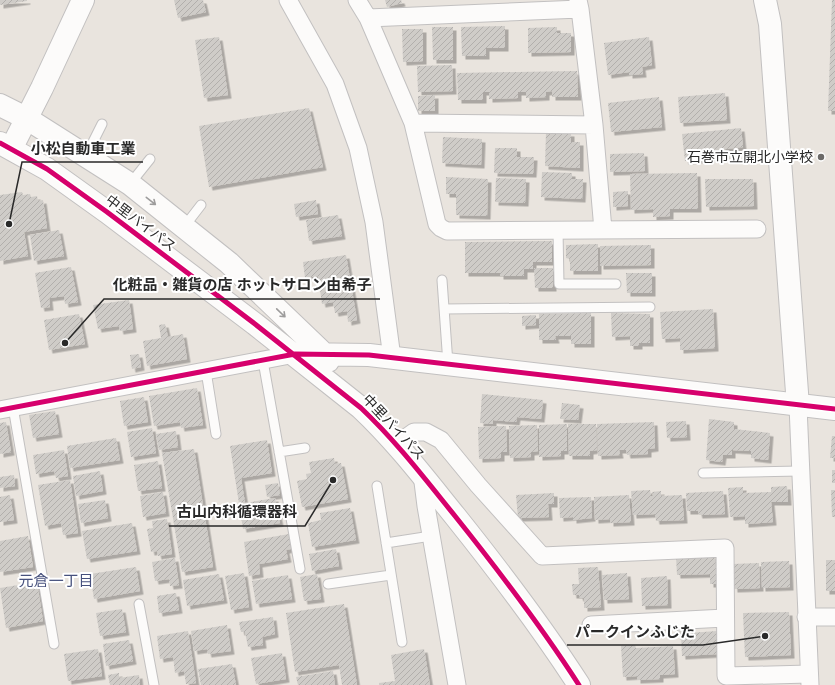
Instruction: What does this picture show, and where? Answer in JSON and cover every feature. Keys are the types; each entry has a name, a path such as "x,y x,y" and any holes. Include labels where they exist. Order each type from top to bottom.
{"street":[{"path":"5,146 26,118 83,0"},
{"path":"288,0 335,84 358,148 374,222 392,358"},
{"path":"357,0 368,18 413,123 437,224 441,228 447,231 757,229"},
{"path":"396,445 414,432 426,432 441,440 542,556 725,548 726,676 809,680 798,406 770,24 765,0"},
{"path":"368,18 579,4 594,124 603,230"},
{"name":"中里バイパス","path":"0,105 26,118 130,184 228,263 324,354 362,408"},
{"path":"413,123 594,124"},
{"name":"中里バイパス","path":"5,146 46,169 107,212 295,354 362,408 422,474 488,557 547,637 579,685"},
{"path":"6,408 295,354 324,354 369,355 798,406 835,409"},
{"path":"422,474 431,536 457,685"},
{"path":"806,617 835,616"},
{"path":"591,625 726,618"}],"lane":[{"path":"86,156 102,124"},
{"path":"130,184 150,159"},
{"path":"184,227 201,205"},
{"path":"558,230 558,284 616,284"},
{"path":"442,280 448,365"},
{"path":"444,309 650,307"},
{"path":"263,361 300,569"},
{"path":"206,371 216,434"},
{"path":"6,408 54,644"},
{"path":"279,452 305,448"},
{"path":"703,473 800,471"},
{"path":"377,486 402,642"},
{"path":"386,543 431,536"},
{"path":"328,584 391,575"},
{"path":"139,604 154,685"}],"building":[{"path":"0,0 27,0 27,1 0,5"},
{"path":"174,0 203,0 206,12 178,18"},
{"path":"385,0 401,0 402,3 387,7"},
{"path":"832,0 835,0 835,111 828,111"},
{"path":"505,26 505,48 486,48 486,56 462,56 461,27"},
{"path":"432,27 453,27 453,60 433,60"},
{"path":"557,27 557,33 571,33 571,52 528,53 528,28"},
{"path":"402,29 423,29 423,61 403,62"},
{"path":"219,37 228,95 204,98 195,40"},
{"path":"649,37 652,65 642,67 643,74 629,75 629,72 608,75 604,43"},
{"path":"452,65 453,91 418,92 417,66"},
{"path":"577,71 578,97 552,97 552,91 546,92 546,97 526,98 526,92 518,92 518,98 489,99 489,92 483,92 483,100 458,100 457,73"},
{"path":"725,93 727,120 680,123 678,97"},
{"path":"435,95 435,111 418,111 418,96"},
{"path":"659,97 662,127 611,132 608,103"},
{"path":"309,108 323,167 209,187 199,126"},
{"path":"741,128 743,147 725,149 726,157 685,161 682,134"},
{"path":"546,132 571,133 571,142 580,142 580,168 545,166"},
{"path":"443,137 482,139 481,165 442,163"},
{"path":"495,148 517,148 517,157 534,157 533,174 494,173"},
{"path":"644,153 645,171 610,172 610,154"},
{"path":"542,172 572,173 572,179 583,179 582,199 541,197"},
{"path":"697,173 698,209 670,209 670,216 653,217 653,209 631,210 630,174"},
{"path":"446,177 488,179 487,216 456,215 456,194 446,194"},
{"path":"496,178 526,179 525,203 495,202"},
{"path":"705,179 753,179 754,206 706,207"},
{"path":"628,191 628,206 613,207 613,192"},
{"path":"22,192 23,195 30,194 31,197 37,196 38,201 43,200 47,228 24,232 28,256 0,261 0,195"},
{"path":"316,200 318,214 296,217 294,204"},
{"path":"338,215 342,236 309,241 306,220"},
{"path":"59,230 64,256 34,261 30,235"},
{"path":"552,241 552,262 533,262 533,269 524,269 524,276 500,276 500,273 465,273 465,242"},
{"path":"598,244 598,271 570,271 570,259 566,258 566,245"},
{"path":"651,245 651,265 600,266 600,246"},
{"path":"346,255 357,320 348,322 347,311 335,313 333,302 322,304 318,276 305,278 303,262"},
{"path":"71,267 78,302 65,304 64,296 49,298 50,307 41,308 35,273"},
{"path":"534,268 553,268 553,288 535,288"},
{"path":"626,273 652,273 652,293 627,293"},
{"path":"129,300 133,329 120,331 119,326 98,329 93,305"},
{"path":"713,309 715,348 680,350 680,338 662,339 660,312"},
{"path":"591,313 591,344 571,344 571,336 555,336 556,340 539,340 539,314"},
{"path":"611,313 650,314 650,343 639,343 639,346 630,346 630,336 612,337"},
{"path":"79,314 85,344 49,350 44,320"},
{"path":"536,315 536,325 522,326 522,316"},
{"path":"165,324 168,337 183,334 187,359 147,366 143,341 161,338 159,325"},
{"path":"139,354 141,367 132,369 130,355"},
{"path":"197,388 203,425 181,428 180,422 154,426 149,396"},
{"path":"482,394 543,400 541,419 517,417 516,422 493,420 493,424 480,423"},
{"path":"144,397 148,422 124,426 120,401"},
{"path":"562,403 580,405 578,420 560,419"},
{"path":"55,411 59,434 33,438 29,415"},
{"path":"709,419 734,422 734,429 770,433 768,460 751,458 751,451 732,450 732,455 723,455 722,462 706,460"},
{"path":"686,421 687,437 667,438 666,422"},
{"path":"6,422 11,452 0,454 0,423"},
{"path":"654,422 655,448 648,449 648,454 627,455 626,450 619,450 620,455 598,456 597,424"},
{"path":"567,424 567,451 561,451 561,456 539,457 539,425"},
{"path":"568,424 596,424 597,450 590,451 590,456 569,456"},
{"path":"537,425 538,451 531,452 531,457 510,458 509,426"},
{"path":"506,426 507,452 501,452 501,458 479,459 478,427"},
{"path":"152,428 156,453 131,457 127,432"},
{"path":"176,431 178,447 159,450 156,434"},
{"path":"832,436 835,436 835,458 830,458"},
{"path":"116,438 120,460 70,468 67,446"},
{"path":"267,440 272,473 241,478 245,503 275,498 280,523 243,529 230,446"},
{"path":"194,449 213,567 182,572 162,453"},
{"path":"64,450 68,476 56,478 54,471 36,474 33,455"},
{"path":"334,458 335,464 341,463 348,499 302,507 297,481 307,479 306,474 311,473 309,462"},
{"path":"158,461 162,488 138,491 134,465"},
{"path":"832,470 835,470 835,483 832,483"},
{"path":"100,471 103,491 76,496 73,476"},
{"path":"14,475 15,486 0,488 0,477"},
{"path":"70,480 78,533 63,535 61,523 45,526 38,485"},
{"path":"278,483 280,495 267,497 265,485"},
{"path":"787,486 788,502 771,502 773,522 745,524 745,516 730,517 728,488 743,487 743,493 771,492 771,487"},
{"path":"650,490 651,496 653,496 652,492 661,491 661,496 682,495 684,520 656,521 655,514 633,515 631,491"},
{"path":"831,490 835,490 835,517 832,517"},
{"path":"723,491 725,514 699,515 698,511 687,511 686,493"},
{"path":"163,492 166,513 143,517 140,496"},
{"path":"554,493 554,504 548,504 549,517 518,518 516,495"},
{"path":"10,495 14,520 0,522 0,497"},
{"path":"629,495 631,522 610,523 610,519 595,520 594,497"},
{"path":"591,497 592,518 573,520 573,517 560,518 559,498"},
{"path":"105,500 108,518 81,523 78,504"},
{"path":"350,508 356,540 312,547 308,523 321,520 320,513"},
{"path":"167,519 172,554 158,556 157,551 151,552 147,529 153,528 152,521"},
{"path":"132,523 137,551 87,559 82,531"},
{"path":"289,534 291,549 286,550 288,559 259,564 260,574 249,576 244,542"},
{"path":"28,536 33,567 0,572 0,541"},
{"path":"336,549 339,566 312,571 309,554"},
{"path":"715,555 717,584 710,584 710,574 677,575 676,557"},
{"path":"175,558 179,585 170,586 169,579 155,581 152,562"},
{"path":"826,560 835,560 835,591 826,591"},
{"path":"789,561 790,587 762,588 761,562"},
{"path":"759,563 760,588 734,589 733,564"},
{"path":"136,567 140,591 94,599 90,574"},
{"path":"598,567 601,607 584,608 584,598 580,598 579,595 573,595 572,584 579,584 578,568"},
{"path":"244,573 249,607 231,610 225,576"},
{"path":"627,573 629,599 604,600 602,575"},
{"path":"219,574 224,600 187,606 183,580"},
{"path":"317,574 321,599 304,601 300,577"},
{"path":"288,575 292,599 256,604 252,581"},
{"path":"667,576 668,605 642,606 641,578"},
{"path":"37,582 43,621 6,628 0,588"},
{"path":"176,593 179,610 159,613 157,596"},
{"path":"344,604 357,685 342,685 339,665 295,672 286,613"},
{"path":"122,609 126,632 100,636 96,613"},
{"path":"789,612 791,655 745,657 743,613"},
{"path":"273,617 275,634 262,637 263,645 248,647 245,632 241,632 239,622"},
{"path":"227,625 231,651 208,654 207,649 194,651 191,631"},
{"path":"689,626 689,633 717,631 718,654 682,656 681,636 677,636 676,627"},
{"path":"188,631 196,683 186,684 184,671 175,673 173,657 160,659 157,636"},
{"path":"129,640 133,661 106,666 103,644"},
{"path":"635,645 636,648 673,646 675,674 660,675 660,679 637,680 637,676 623,677 621,646"},
{"path":"98,649 102,676 68,681 64,654"},
{"path":"424,649 430,685 379,685 379,683 395,681 391,655"},
{"path":"282,653 286,679 256,684 251,658"},
{"path":"232,664 236,685 201,685 198,669"},
{"path":"333,671 335,685 298,685 296,677"},
{"path":"119,673 119,678 139,675 140,685 110,685 108,675"}],"cycle path":[{"path":"0,143 47,169 107,212 255,324 361,408 410,460 504,578 535,620 579,685"},
{"path":"0,410 295,354 369,355 835,409"}],"place":[{"name":"石巻市立開北小学校","path":"821,157"},
{"name":"小松自動車工業","path":"9,224"},
{"name":"化粧品・雑貨の店 ホットサロン由希子","path":"65,343"},
{"name":"古山内科循環器科","path":"333,480"},
{"name":"パークインふじた","path":"765,636"}],"district":[{"name":"元倉一丁目","path":"56,581"}]}
